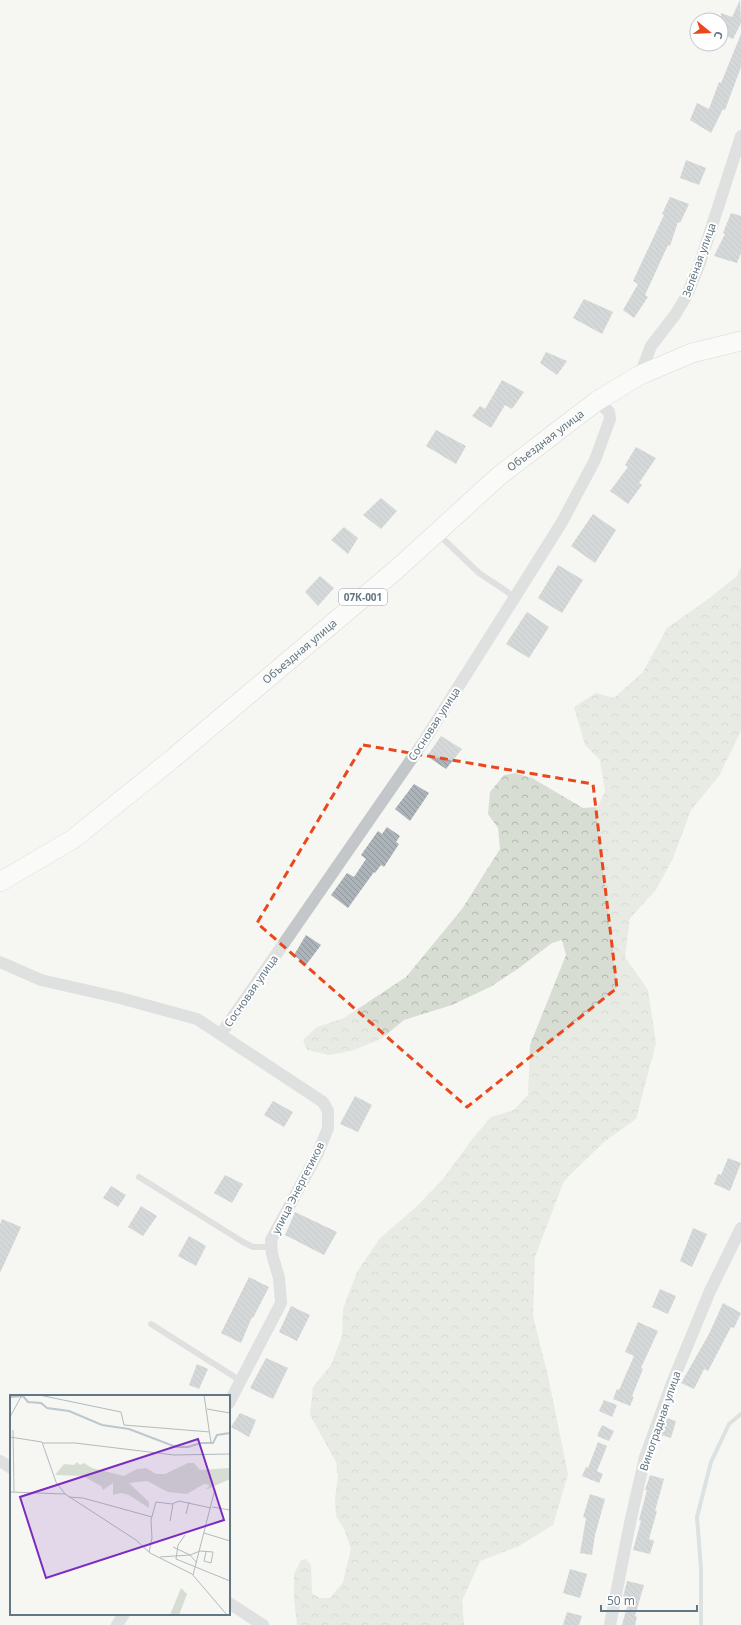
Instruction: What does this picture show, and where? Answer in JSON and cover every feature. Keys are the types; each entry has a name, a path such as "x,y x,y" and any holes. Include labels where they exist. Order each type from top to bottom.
{"main road":[{"name":"Объездная улица","path":"0,882 73,839 171,760 397,568 499,476 597,401 640,375 692,353 741,340"}],"street":[{"name":"Зелёная улица","path":"640,375 651,346 675,315 687,295 700,263 741,136"},
{"name":"Сосновая улица","path":"221,1034 424,740 562,522 595,460 610,419 609,412 597,401"},
{"name":"улица Энергетиков","path":"0,962 41,980 120,998 197,1019 323,1102 328,1111 328,1128 318,1153 271,1240 272,1254 279,1278 281,1303 230,1402"},
{"name":"Виноградная улица","path":"610,1625 630,1523 645,1457 672,1383 710,1291 741,1228"},
{"path":"0,1461 10,1467"},
{"path":"230,1605 263,1625"},
{"path":"117,1625 123,1615"}],"lane":[{"path":"436,533 479,573 515,597"},
{"path":"139,1177 243,1242 253,1247 271,1247"},
{"path":"151,1324 241,1381"}],"highlighted area":[{"path":"363,745 593,784 617,988 467,1107 257,923"}],"green space":[{"path":"741,566 741,731 719,776 691,810 673,858 656,890 630,918 625,957 648,990 656,1043 636,1119 604,1142 564,1181 535,1257 533,1316 548,1376 568,1474 553,1525 519,1546 480,1561 462,1601 464,1625 297,1625 294,1599 294,1574 301,1560 306,1559 311,1565 312,1593 319,1598 330,1598 343,1582 351,1549 344,1529 336,1516 335,1498 338,1477 336,1462 310,1415 313,1387 331,1365 342,1336 343,1309 357,1272 380,1238 415,1208 443,1179 473,1138 491,1117 514,1110 528,1095 530,1045 566,955 562,940 552,943 519,968 490,987 452,1005 404,1020 381,1039 351,1051 329,1055 307,1050 303,1040 317,1027 344,1018 406,977 462,909 500,849 498,828 488,814 490,792 504,775 515,773 532,778 583,808 598,807 605,791 600,760 585,745 574,707 596,693 614,698 643,672 667,628 707,600 737,576"}],"building":[{"path":"740,0 741,23 733,39 729,37 729,16 732,17"},
{"path":"741,34 741,67 725,110 723,109 711,133 690,120 697,103 709,109 719,82 721,83"},
{"path":"686,160 706,168 699,185 680,178"},
{"path":"670,197 689,204 680,223 678,222 670,246 668,245 645,295 648,297 634,318 623,310 638,284 633,281 664,215 662,214"},
{"path":"731,213 741,216 741,253 737,263 714,256 725,234 723,233"},
{"path":"584,299 613,312 602,334 573,318"},
{"path":"546,352 567,361 557,375 540,363"},
{"path":"502,380 524,392 512,409 505,405 491,428 472,416 480,406 485,409"},
{"path":"436,430 466,446 456,464 426,446"},
{"path":"636,447 656,458 639,483 642,485 628,504 610,491 628,467 625,465"},
{"path":"381,498 397,511 381,529 363,515"},
{"path":"593,514 616,530 595,563 571,546"},
{"path":"344,527 358,538 348,554 331,540"},
{"path":"558,565 583,580 562,613 538,598"},
{"path":"320,576 334,588 318,606 305,592"},
{"path":"527,612 549,627 529,658 506,644"},
{"path":"441,736 462,749 446,769 427,756"},
{"path":"414,784 429,793 410,821 395,809"},
{"path":"387,827 400,836 396,842 399,844 384,867 381,865 375,873 374,872 348,908 331,895 347,873 354,877 366,859 361,855 378,831 382,834"},
{"path":"306,935 321,945 306,965 294,955"},
{"path":"355,1096 372,1105 358,1132 340,1124"},
{"path":"273,1101 293,1112 284,1127 264,1115"},
{"path":"728,1158 741,1163 730,1191 714,1184 718,1174 721,1175"},
{"path":"225,1175 243,1184 232,1203 214,1193"},
{"path":"111,1186 126,1195 118,1207 103,1198"},
{"path":"141,1206 157,1216 143,1236 128,1227"},
{"path":"295,1212 337,1232 324,1255 285,1235"},
{"path":"2,1219 21,1227 0,1273 0,1224"},
{"path":"693,1228 707,1234 692,1267 680,1261"},
{"path":"189,1236 206,1246 196,1266 178,1256"},
{"path":"249,1277 269,1287 253,1318 252,1317 241,1343 221,1333"},
{"path":"660,1289 676,1296 668,1314 652,1307"},
{"path":"723,1303 741,1313 734,1328 731,1327 708,1371 704,1369 694,1389 681,1383 709,1334"},
{"path":"291,1306 310,1315 297,1341 279,1332"},
{"path":"638,1322 658,1331 641,1368 643,1369 632,1396 634,1397 630,1406 613,1399 617,1389 619,1390 634,1356 625,1352"},
{"path":"266,1358 288,1368 273,1399 250,1388"},
{"path":"197,1364 208,1369 199,1389 189,1385"},
{"path":"604,1400 617,1405 612,1417 599,1411"},
{"path":"240,1413 256,1420 249,1437 231,1427"},
{"path":"667,1418 676,1421 671,1438 661,1435"},
{"path":"602,1425 614,1431 609,1441 597,1436"},
{"path":"598,1442 607,1446 597,1471 603,1474 599,1483 582,1476 586,1467 588,1468"},
{"path":"650,1475 664,1479 649,1539 654,1541 650,1554 633,1550 641,1521 639,1520 647,1490 645,1490"},
{"path":"590,1494 605,1499 595,1535 592,1555 580,1553 586,1518 583,1517"},
{"path":"570,1569 587,1574 580,1598 563,1593"},
{"path":"627,1581 644,1585 635,1616 637,1617 635,1625 622,1625 629,1599 623,1597"},
{"path":"567,1612 582,1616 579,1625 563,1625"}],"waterway":[{"path":"701,1625 701,1569 697,1517 711,1462 729,1424 741,1414"}]}
